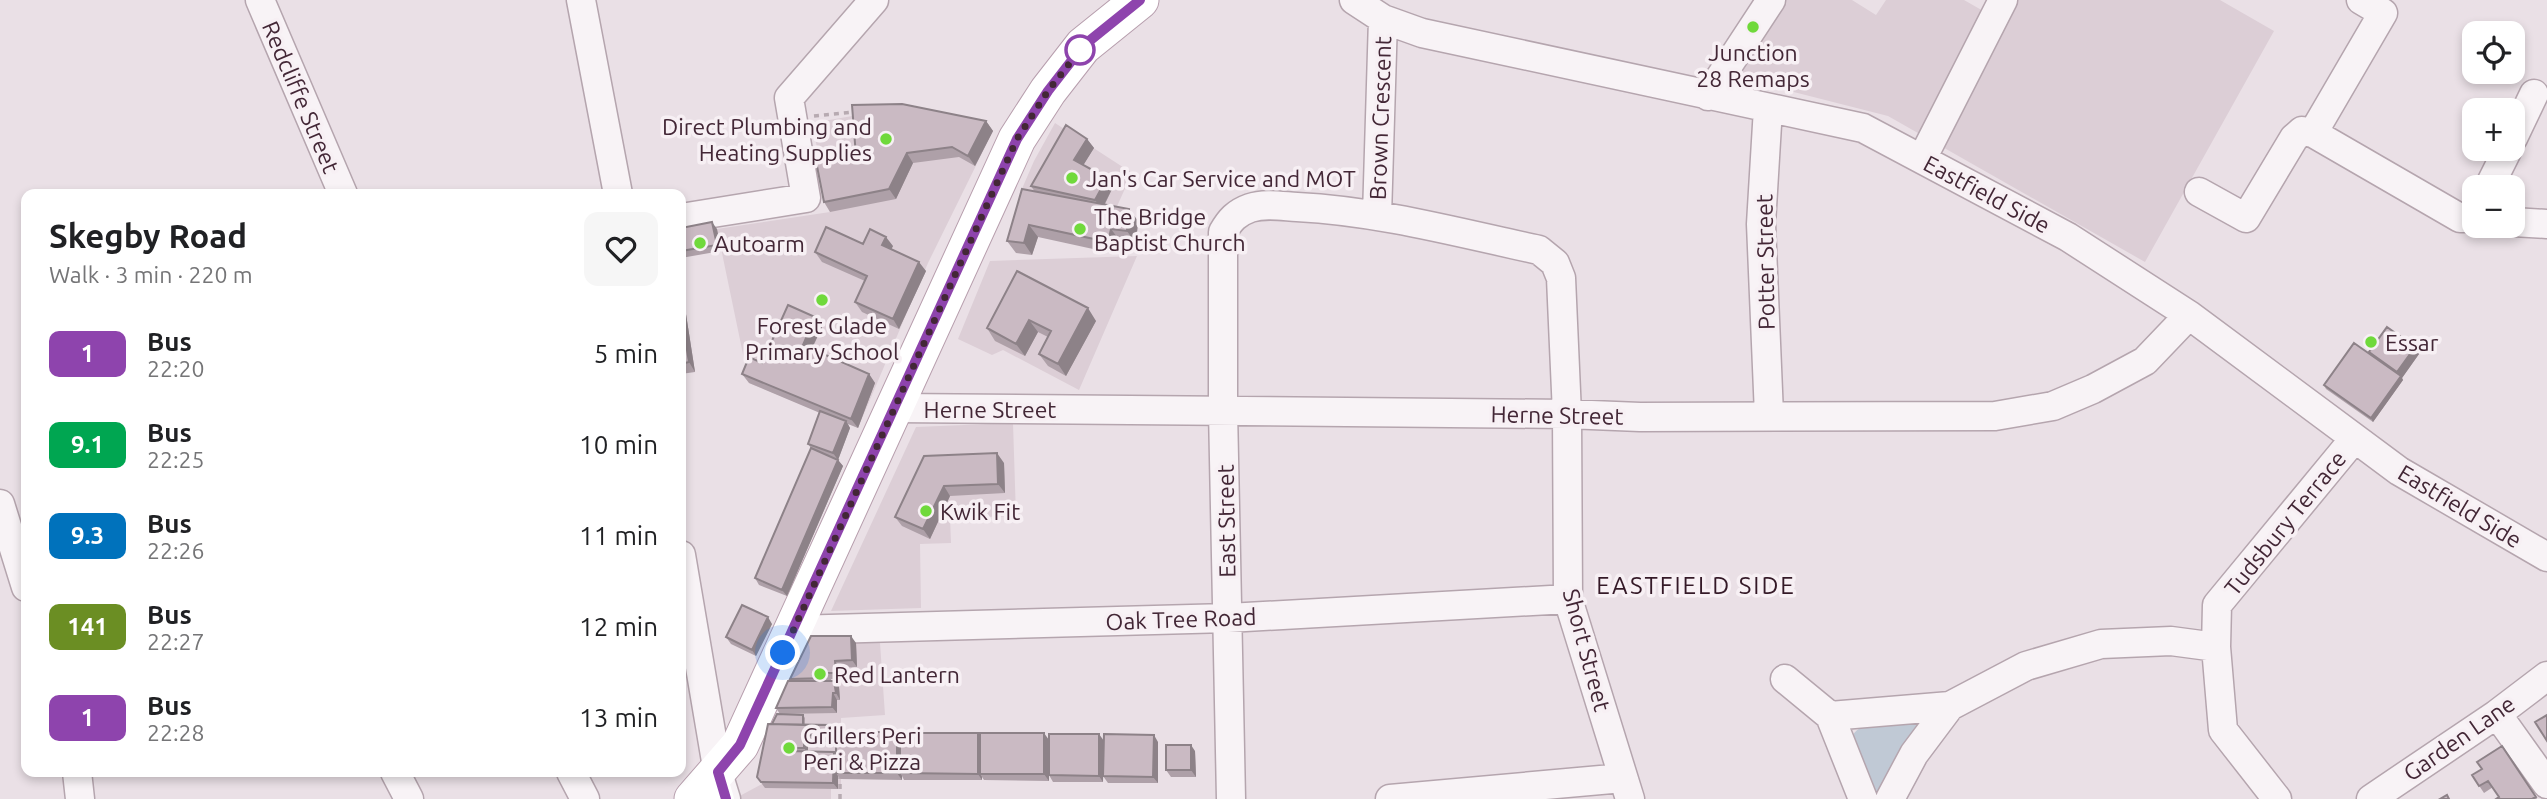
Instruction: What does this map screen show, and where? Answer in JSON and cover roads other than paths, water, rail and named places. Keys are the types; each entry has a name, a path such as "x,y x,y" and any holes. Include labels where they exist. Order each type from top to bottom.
{"main road":[{"path":"693,799 722,786 1017,139 1048,91 1083,46 1140,0"}],"street":[{"name":"Redcliffe Street","path":"260,0 341,189"},
{"path":"581,0 617,189"},
{"path":"686,217 806,198 789,98 874,0"},
{"name":"Eastfield Side","path":"1354,0 1383,19 1422,33 1863,128 2068,237 2189,315 2399,471 2547,557"},
{"path":"1709,96 1771,0"},
{"path":"1922,159 2003,0"},
{"path":"2313,133 2383,13 2361,0"},
{"name":"Brown Crescent","path":"1377,216 1383,19"},
{"path":"2525,114 2535,94"},
{"name":"Potter Street","path":"1769,108 1761,224 1769,415"},
{"path":"2199,192 2246,218 2294,138 2302,131 2313,133 2462,218"},
{"name":"Brown Crescent","path":"1223,410 1223,232 1232,216 1263,205 1337,209 1539,250 1555,263 1561,278 1567,414"},
{"path":"2525,223 2547,224"},
{"name":"Herne Street","path":"895,408 1567,414 1640,417 1995,416 2053,406 2093,389 2145,361 2189,315"},
{"name":"East Street","path":"1223,410 1231,799"},
{"name":"Short Street","path":"1567,414 1568,599 1626,789"},
{"name":"Tudsbury Terrace","path":"2277,799 2223,730 2216,647 2217,605 2354,439"},
{"path":"0,504 21,571"},
{"path":"686,583 722,786"},
{"name":"Oak Tree Road","path":"793,630 1228,618 1568,599"},
{"path":"1830,716 1950,706 2026,666 2101,644 2171,641 2216,647"},
{"name":"Garden Lane","path":"2371,799 2547,677"},
{"path":"1785,679 1830,716 1863,799"},
{"path":"1890,799 1914,754 1950,706"},
{"path":"2497,713 2547,784"},
{"path":"78,777 80,799"},
{"path":"398,777 409,799"},
{"path":"574,777 585,799"},
{"path":"1391,799 1626,789"}],"place":[{"name":"Junction 28 Remaps","path":"1753,27"},
{"name":"Direct Plumbing and Heating Supplies","path":"886,139"},
{"name":"Jan's Car Service and MOT","path":"1072,178"},
{"name":"The Bridge Baptist Church","path":"1080,229"},
{"name":"Autoarm","path":"700,243"},
{"name":"Forest Glade Primary School","path":"822,300"},
{"name":"Essar","path":"2371,342"},
{"name":"Kwik Fit","path":"926,511"},
{"name":"Red Lantern","path":"820,674"},
{"name":"Grillers Peri Peri & Pizza","path":"789,748"}],"district":[{"name":"EASTFIELD SIDE","path":"1696,585"}]}
